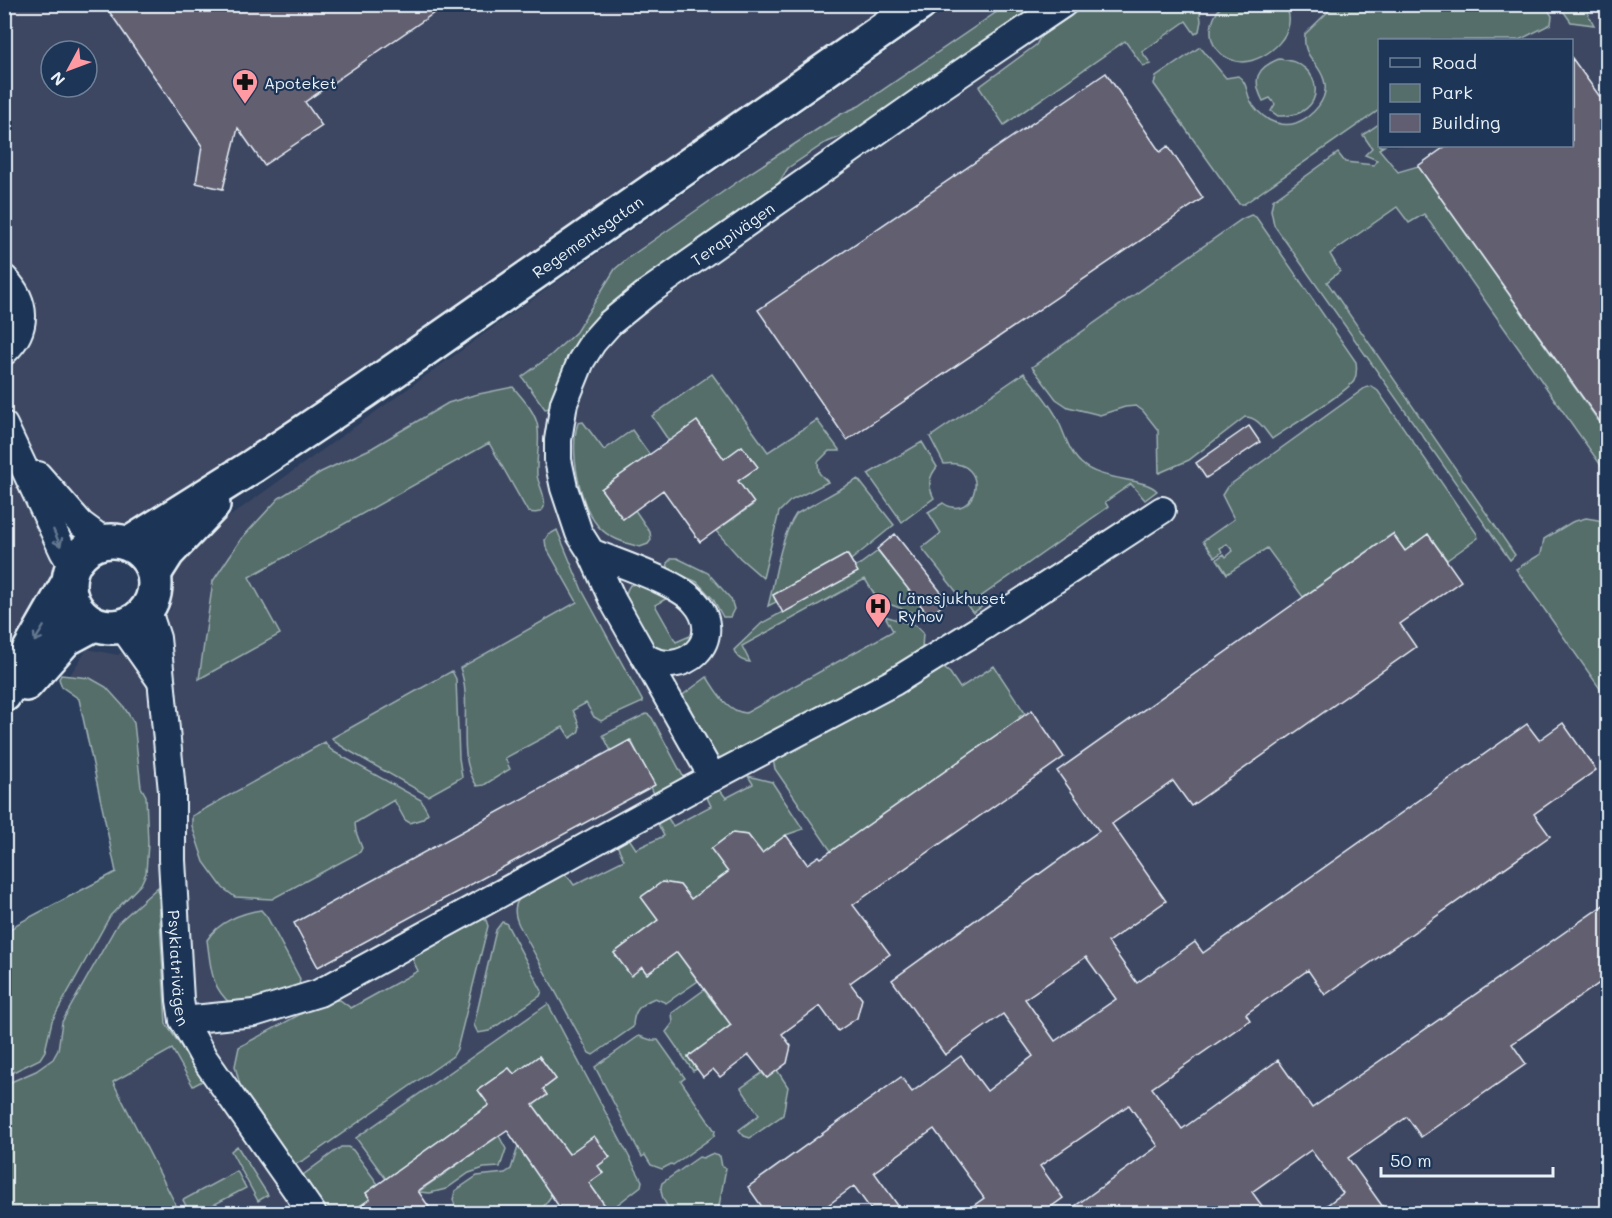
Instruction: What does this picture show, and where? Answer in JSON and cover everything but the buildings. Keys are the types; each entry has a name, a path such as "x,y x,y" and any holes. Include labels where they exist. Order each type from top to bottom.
{"street":[{"name":"Regementsgatan","path":"117,542 253,466 471,318 920,4"},
{"name":"Terapivägen","path":"713,778 613,601 591,552 579,533 564,488 558,460 558,440 568,388 593,342 610,323 647,293 933,92 1064,4"},
{"path":"4,278 14,289 20,303 22,317 20,331 4,352"},
{"path":"4,707 66,639 121,619 154,592 154,574 149,561 141,551 81,524 50,490 10,436"},
{"path":"10,436 63,551 70,574 70,596 75,607 83,617 121,619"},
{"name":"Regementsgatan","path":"154,574 168,552 253,466"},
{"path":"183,1020 254,1013 320,993 713,778 894,682 980,629 1162,510"},
{"path":"4,695 80,554 91,545 117,542"},
{"path":"591,552 673,586 694,601 703,615 707,628 705,643 694,655 680,663 662,664 644,656"},
{"name":"Psykiatrivägen","path":"121,619 161,681 172,791 172,860 183,1020 204,1058 313,1214"}],"shaded area":[{"path":"5,5 890,5 134,527 107,528 81,539 58,562 44,610 5,681"},
{"name":"Länssjukhuset Ryhov","path":"953,5 1607,5 1607,1213 5,1213 4,935 17,924 116,872 79,699 62,687 87,649 118,655 171,609 172,575 208,532 520,308"}],"green space":[{"path":"1007,5 1042,5 868,126 825,143 788,168 772,194 629,294 550,408 545,409 522,377 576,332 615,269 750,173 841,114 859,106"},
{"path":"1087,5 1199,5 1201,21 1199,31 1195,34 1186,21 1142,52 1151,64 1143,66 1125,41 1004,125 979,87 1036,45 1041,36"},
{"path":"1222,5 1285,5 1289,15 1289,25 1279,43 1271,50 1252,60 1237,61 1221,54 1211,36 1212,23"},
{"path":"1335,5 1545,5 1552,16 1551,24 1521,39 1378,39 1378,111 1244,204 1239,204 1154,84 1156,77 1200,47 1226,78 1238,76 1241,78 1250,100 1263,116 1279,123 1296,123 1318,106 1325,87 1321,73 1308,54 1305,34"},
{"path":"1559,5 1597,5 1587,12 1594,25 1571,22"},
{"path":"1279,59 1295,62 1306,69 1313,79 1315,89 1313,100 1306,109 1295,114 1278,116 1271,111 1275,104 1270,98 1263,101 1260,94 1258,76 1265,66"},
{"path":"1378,125 1378,147 1382,147 1379,149 1398,172 1418,166 1607,433 1607,474 1424,214 1409,223 1397,207 1330,254 1340,271 1327,282 1515,555 1510,560 1274,225 1271,210 1273,200 1338,153 1345,162 1374,165 1377,160 1365,155 1372,148 1363,135"},
{"path":"1251,215 1256,217 1356,362 1355,379 1340,394 1272,439 1257,421 1245,417 1189,460 1159,473 1158,430 1143,411 1136,406 1125,407 1100,415 1068,407 1056,399 1032,367 1242,219"},
{"path":"1024,373 1052,408 1069,446 1081,463 1100,473 1143,483 1157,491 1145,500 1131,484 1105,502 1108,507 979,598 984,605 973,613 922,548 941,533 928,512 943,503 954,507 964,505 971,499 975,490 975,480 970,471 960,465 944,464 930,437"},
{"path":"712,374 768,452 817,420 840,451 829,451 818,462 819,473 828,482 790,501 779,512 763,578 740,558 716,531 754,504 738,481 758,467 742,446 724,459 669,441 652,416"},
{"path":"1371,386 1378,391 1478,538 1447,560 1428,534 1405,551 1392,534 1303,597 1267,548 1227,574 1217,559 1224,554 1226,557 1233,551 1227,544 1220,548 1222,552 1215,557 1203,541 1234,519 1222,495 1227,487 1365,388"},
{"path":"513,387 530,408 537,423 539,435 537,475 545,503 541,511 528,512 489,443 249,577 280,634 199,679 213,581 241,539 279,498 321,472 372,448 448,403"},
{"path":"583,422 604,450 632,430 650,455 601,489 623,519 635,510 650,532 651,540 648,544 640,547 617,540 602,530 591,516 581,491 575,462 575,434 578,423"},
{"path":"922,442 937,467 930,482 934,498 902,522 868,474"},
{"path":"858,479 894,525 851,560 847,554 773,595 776,602 768,606 782,547 796,514"},
{"path":"1586,518 1598,520 1607,526 1608,685 1603,693 1516,569 1541,554 1544,539 1572,522"},
{"path":"557,530 582,590 643,702 601,721 594,717 586,703 573,710 579,726 575,735 570,738 563,727 505,758 510,769 484,785 477,786 470,773 467,758 464,682 460,668 577,602 546,547 545,540 548,535"},
{"path":"878,551 929,615 936,610 933,617 924,617 878,600 865,579 742,646 750,662 736,655 734,650 762,623 857,572 855,568"},
{"path":"672,558 677,558 708,573 731,599 734,609 730,617 723,617 713,599 697,582 669,570 667,563"},
{"path":"636,584 665,593 669,597 655,605 676,642 692,635 690,641 679,651 659,650 643,631 629,606 626,594 630,585"},
{"path":"885,616 916,626 923,633 922,649 917,655 733,760 718,757 709,751 680,697 707,677 728,705 739,712 746,713 893,631"},
{"path":"941,666 950,673 960,688 994,666 1025,713 1019,717 1020,719 831,851 775,769 772,755"},
{"path":"452,671 456,679 459,758 462,777 428,796 346,749 332,738"},
{"path":"61,675 90,678 106,687 124,707 134,723 141,787 146,796 148,843 146,873 141,884 110,916 52,1021 45,1051 40,1059 5,1076 5,935 17,924 116,872 79,699 62,687 59,679"},
{"path":"646,714 652,718 685,780 655,796 651,787 654,785 631,740 611,751 603,735"},
{"path":"325,742 334,752 421,800 428,813 422,819 410,823 405,820 394,800 355,823 362,848 360,852 272,899 235,897 223,888 204,862 192,826 192,816"},
{"path":"748,776 772,782 803,829 786,835 762,853 748,835 732,833 711,849 728,872 691,899 680,885 662,882 641,897 658,920 614,953 631,975 642,967 647,974 677,952 698,981 666,1003 655,998 645,1003 636,1012 633,1027 593,1055 589,1053 518,923 515,910 518,900 544,882 564,874 574,885 624,860 616,843 628,837 636,849 664,836 656,820 666,815 673,826 711,806 705,793 717,786 726,798 753,784"},
{"path":"158,887 166,1024 204,1080 193,1086 172,1049 113,1082 180,1213 5,1213 4,1085 36,1071 53,1059 58,1050 62,1022 118,923"},
{"path":"261,910 300,979 299,986 293,992 232,1005 215,984 207,940 217,928 231,919"},
{"path":"481,918 486,920 488,926 457,1049 453,1056 304,1160 296,1164 291,1163 241,1089 235,1066 239,1047 327,1000 340,1000 351,1008 418,971 410,954"},
{"path":"502,922 506,923 542,991 540,996 489,1031 478,1033 474,1025 496,930"},
{"path":"704,990 731,1025 688,1057 697,1069 693,1071 666,1032 673,1023 672,1013"},
{"path":"548,1004 642,1181 641,1186 609,1211 589,1183 603,1173 569,1154 533,1105 547,1095 543,1089 556,1079 539,1056 514,1074 509,1068 478,1090 489,1105 386,1179 356,1138"},
{"path":"639,1036 658,1040 685,1078 681,1081 715,1131 714,1136 673,1165 662,1169 651,1165 645,1155 642,1157 595,1067"},
{"path":"777,1070 788,1087 783,1115 750,1138 744,1136 739,1130 759,1115 741,1088 762,1073 767,1078"},
{"path":"499,1136 506,1149 500,1167 484,1168 469,1173 446,1189 430,1193 418,1192"},
{"path":"237,1146 268,1195 258,1201 231,1151"},
{"path":"341,1147 353,1150 378,1184 366,1193 370,1199 349,1213 329,1213 303,1175"},
{"path":"518,1147 552,1195 538,1214 458,1213 453,1200 455,1191 477,1176 505,1173 511,1169"},
{"path":"711,1154 720,1156 722,1167 726,1168 719,1206 713,1213 671,1213 662,1195 662,1183 699,1157 703,1158"},
{"path":"237,1171 246,1188 198,1213 190,1213 183,1200"}],"place":[{"name":"Apoteket","path":"245,105"},
{"name":"Länssjukhuset Ryhov","path":"878,629"}]}
